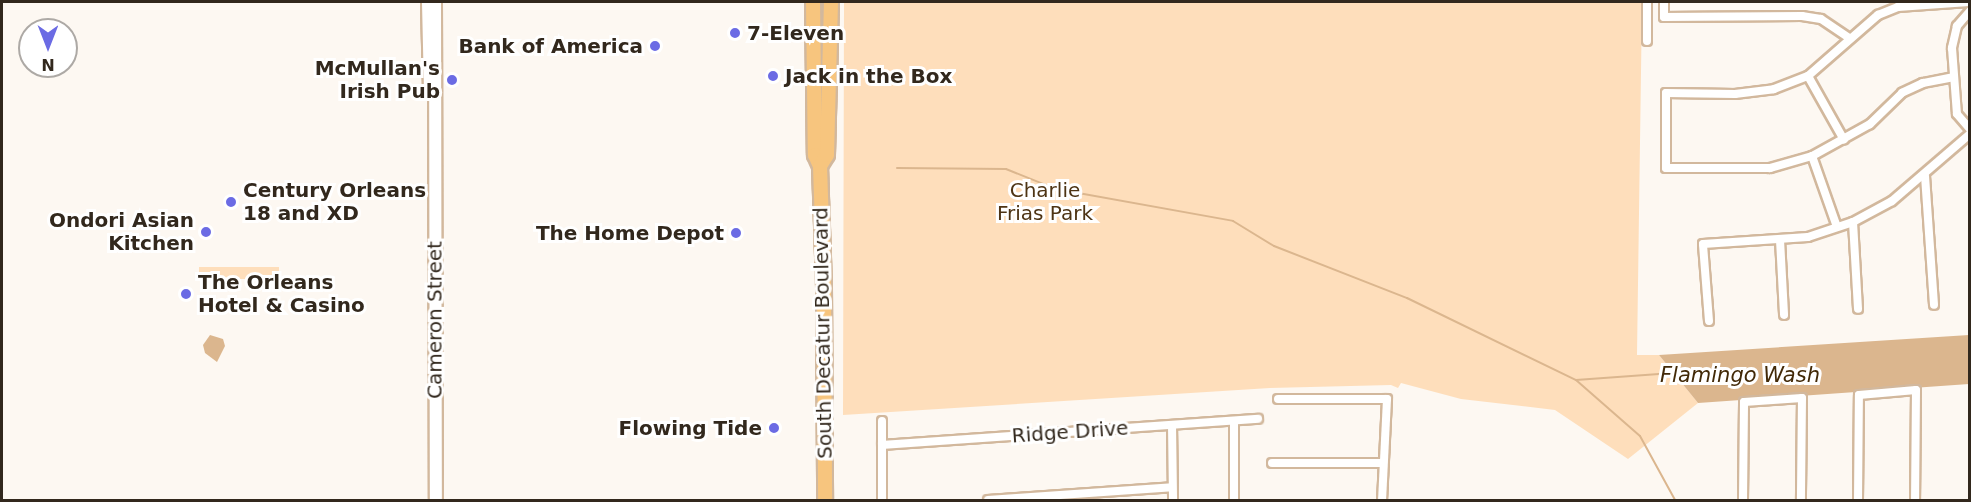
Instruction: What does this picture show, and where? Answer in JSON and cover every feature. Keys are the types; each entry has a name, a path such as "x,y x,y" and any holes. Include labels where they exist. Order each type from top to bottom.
{"main road":[{"name":"South Decatur Boulevard","path":"813,2 815,155 820,166 825,501"},
{"name":"South Decatur Boulevard","path":"820,166 827,155 831,2"}],"street":[{"name":"Cameron Street","path":"428,2 427,79 433,103"},
{"name":"Cameron Street","path":"435,2 433,103 436,501"},
{"path":"1647,2 1647,41"},
{"path":"1664,2 1664,17 1802,16 1821,19 1849,38"},
{"path":"1954,77 1923,83 1902,93 1870,124 1812,156 1770,168 1666,168 1666,93 1754,92 1774,89 1808,76 1829,61 1849,38 1878,15 1898,7 1969,2"},
{"path":"1709,321 1703,244 1780,240 1852,222 1892,201 1925,176 1970,131 1957,114 1952,48 1957,26 1970,11"},
{"path":"1808,76 1844,140"},
{"path":"1812,156 1838,227"},
{"path":"1925,176 1934,305"},
{"path":"1852,222 1858,309"},
{"path":"1780,240 1784,315"},
{"path":"1858,501 1859,395 1916,390 1915,501"},
{"path":"1743,501 1744,402 1802,398 1801,501"},
{"path":"1278,399 1387,399 1382,463 1382,501"},
{"name":"Ridge Drive","path":"882,446 1258,419"},
{"path":"882,421 882,501"},
{"path":"1234,421 1234,501"},
{"path":"1172,424 1173,501"},
{"path":"1272,463 1382,463"},
{"path":"988,501 1061,498 1173,487"},
{"path":"1116,491 1116,501"}],"green space":[{"name":"Charlie Frias Park","path":"844,2 1642,2 1637,355 1659,355 1698,403 1628,459 1555,410 1461,399 1401,383 1398,388 1391,385 1270,388 843,415"},
{"path":"199,267 279,267 279,275 269,275 269,279 199,279"}],"water":[{"path":"210,335 223,339 225,346 217,362 205,353 203,345"},
{"name":"Flamingo Wash","path":"1969,335 1969,384 1698,403 1659,355"}],"waterway":[{"name":"Flamingo Wash","path":"897,168 1006,169 1056,189 1233,221 1274,246 1407,298 1576,380 1673,373"},
{"path":"1576,380 1640,436 1675,500"}],"place":[{"name":"7-Eleven","path":"735,33"},
{"name":"Bank of America","path":"655,46"},
{"name":"Jack in the Box","path":"773,76"},
{"name":"McMullan's Irish Pub","path":"452,80"},
{"name":"Century Orleans 18 and XD","path":"231,202"},
{"name":"Ondori Asian Kitchen","path":"206,232"},
{"name":"The Home Depot","path":"736,233"},
{"name":"The Orleans Hotel & Casino","path":"186,294"},
{"name":"Flowing Tide","path":"774,428"}]}
